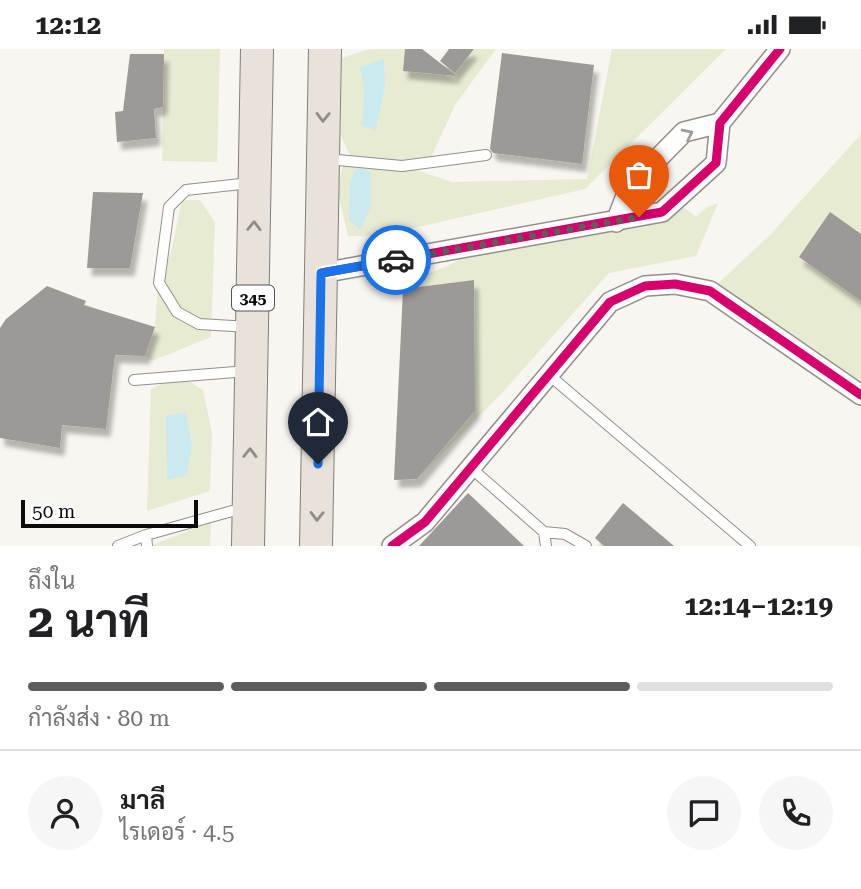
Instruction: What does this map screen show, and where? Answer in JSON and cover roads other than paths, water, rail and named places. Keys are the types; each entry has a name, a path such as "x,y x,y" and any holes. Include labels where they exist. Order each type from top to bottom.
{"main road":[{"name":"345","path":"248,546 238,509 252,371 257,49"},
{"path":"316,546 323,158 328,52"}],"street":[{"path":"321,273 662,212 716,163 720,123 780,49"},
{"path":"616,222 629,188 684,132 720,123"},
{"path":"392,546 425,522 610,302 645,286 675,284 710,291 858,391"}],"lane":[{"path":"323,158 401,166 486,155"},
{"path":"253,328 199,324 177,312 159,283 169,207 186,190 254,183"},
{"path":"134,380 252,371"},
{"path":"549,375 750,546"},
{"path":"471,468 544,532 565,534 586,546"},
{"path":"118,546 146,541 160,531 238,509"},
{"path":"544,532 546,546"}],"water":[{"path":"384,59 385,85 376,130 362,126 364,90 360,67"},
{"path":"357,168 371,171 371,206 360,230 349,220 350,181"},
{"path":"186,413 192,445 187,475 167,480 166,416"}]}
